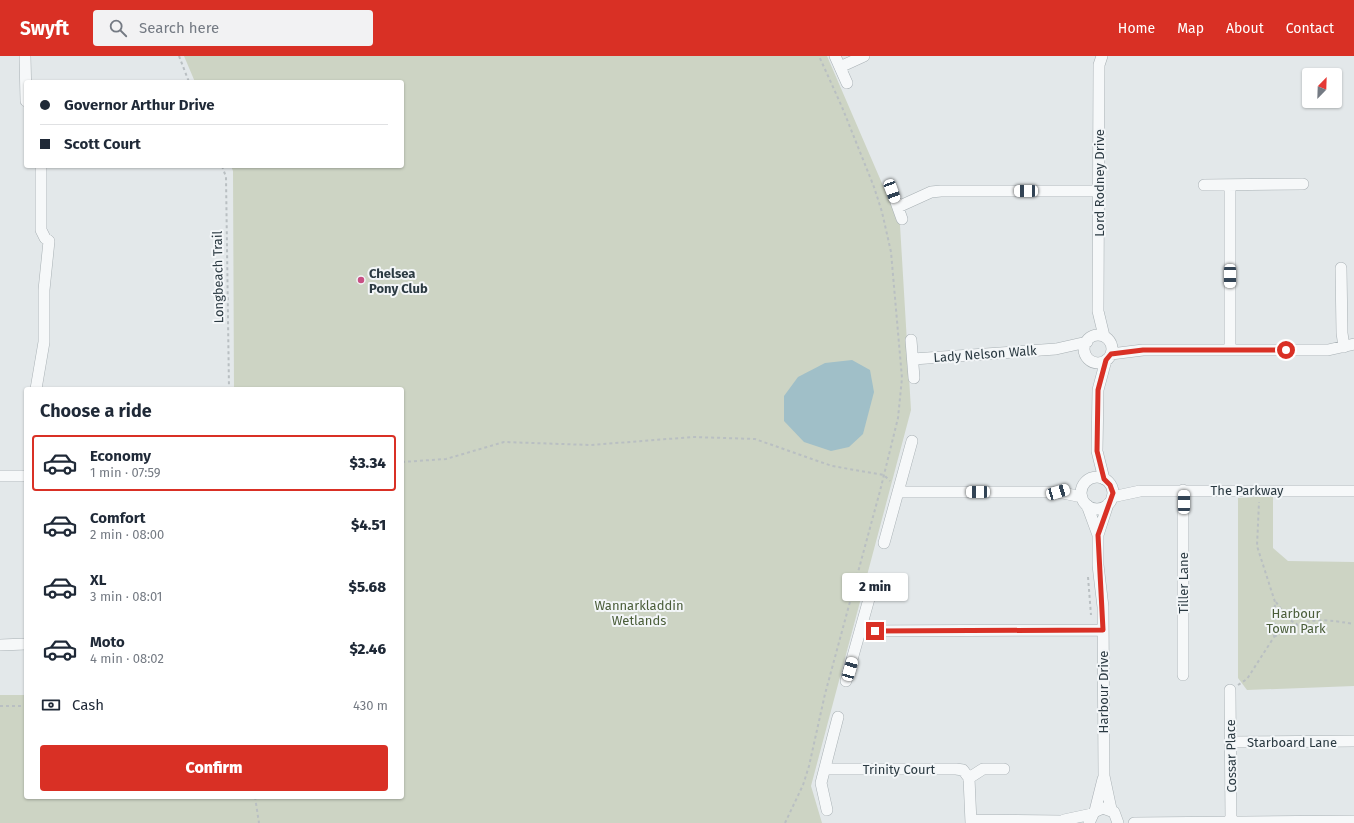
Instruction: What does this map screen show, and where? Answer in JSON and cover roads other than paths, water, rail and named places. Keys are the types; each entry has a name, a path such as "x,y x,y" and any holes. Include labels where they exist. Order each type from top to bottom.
{"street":[{"path":"25,56 26,80"},
{"path":"835,56 847,83"},
{"path":"840,67 864,56"},
{"name":"Lord Rodney Drive","path":"1098,339 1099,57"},
{"path":"36,387 44,342 44,290 49,242 41,230 41,168"},
{"path":"1204,185 1303,184"},
{"path":"1230,185 1230,350"},
{"path":"892,191 902,219"},
{"path":"898,207 931,192 941,191 1099,191"},
{"path":"1098,339 1143,350 1328,350 1349,346 1342,333 1341,268"},
{"path":"1085,501 1086,482 1097,451 1098,390 1109,357 1098,339"},
{"path":"1098,339 1085,351 1098,390"},
{"name":"Lady Nelson Walk","path":"913,359 1056,349 1098,339"},
{"path":"911,340 914,378"},
{"name":"Lady Nelson Walk","path":"1056,349 1088,357 1098,362 1109,357 1143,350"},
{"path":"884,543 912,441"},
{"path":"1097,451 1107,482 1110,500"},
{"path":"0,476 24,476"},
{"name":"The Parkway","path":"1058,492 1099,477 1107,482 1140,491"},
{"name":"Tiller Lane","path":"1183,675 1184,490"},
{"name":"The Parkway","path":"899,492 1058,492 1085,501 1095,509 1110,500 1140,491 1354,491"},
{"name":"Harbour Drive","path":"1098,535 1110,500"},
{"name":"Harbour Drive","path":"1085,501 1098,535 1103,630 1104,776 1115,816"},
{"path":"846,682 874,581"},
{"path":"860,631 1103,630"},
{"path":"0,645 24,644"},
{"name":"Cossar Place","path":"1230,690 1231,822"},
{"path":"827,810 821,786 838,717"},
{"name":"Starboard Lane","path":"1230,742 1354,742"},
{"name":"Trinity Court","path":"824,769 956,769 963,770 969,778"},
{"path":"1004,769 981,770 969,778 971,822 1061,821 1092,816 1103,808 1115,816 1139,822 1354,821"},
{"name":"Harbour Drive","path":"1092,816 1104,776"},
{"path":"1061,821 1073,823"}],"water":[{"path":"852,360 870,370 874,392 863,434 849,447 831,451 804,442 784,421 784,396 798,377 825,363"}],"place":[{"name":"Chelsea Pony Club","path":"361,280"}],"park label":[{"name":"Wannarkladdin Wetlands","path":"639,612"},
{"name":"Harbour Town Park","path":"1296,620"}]}
